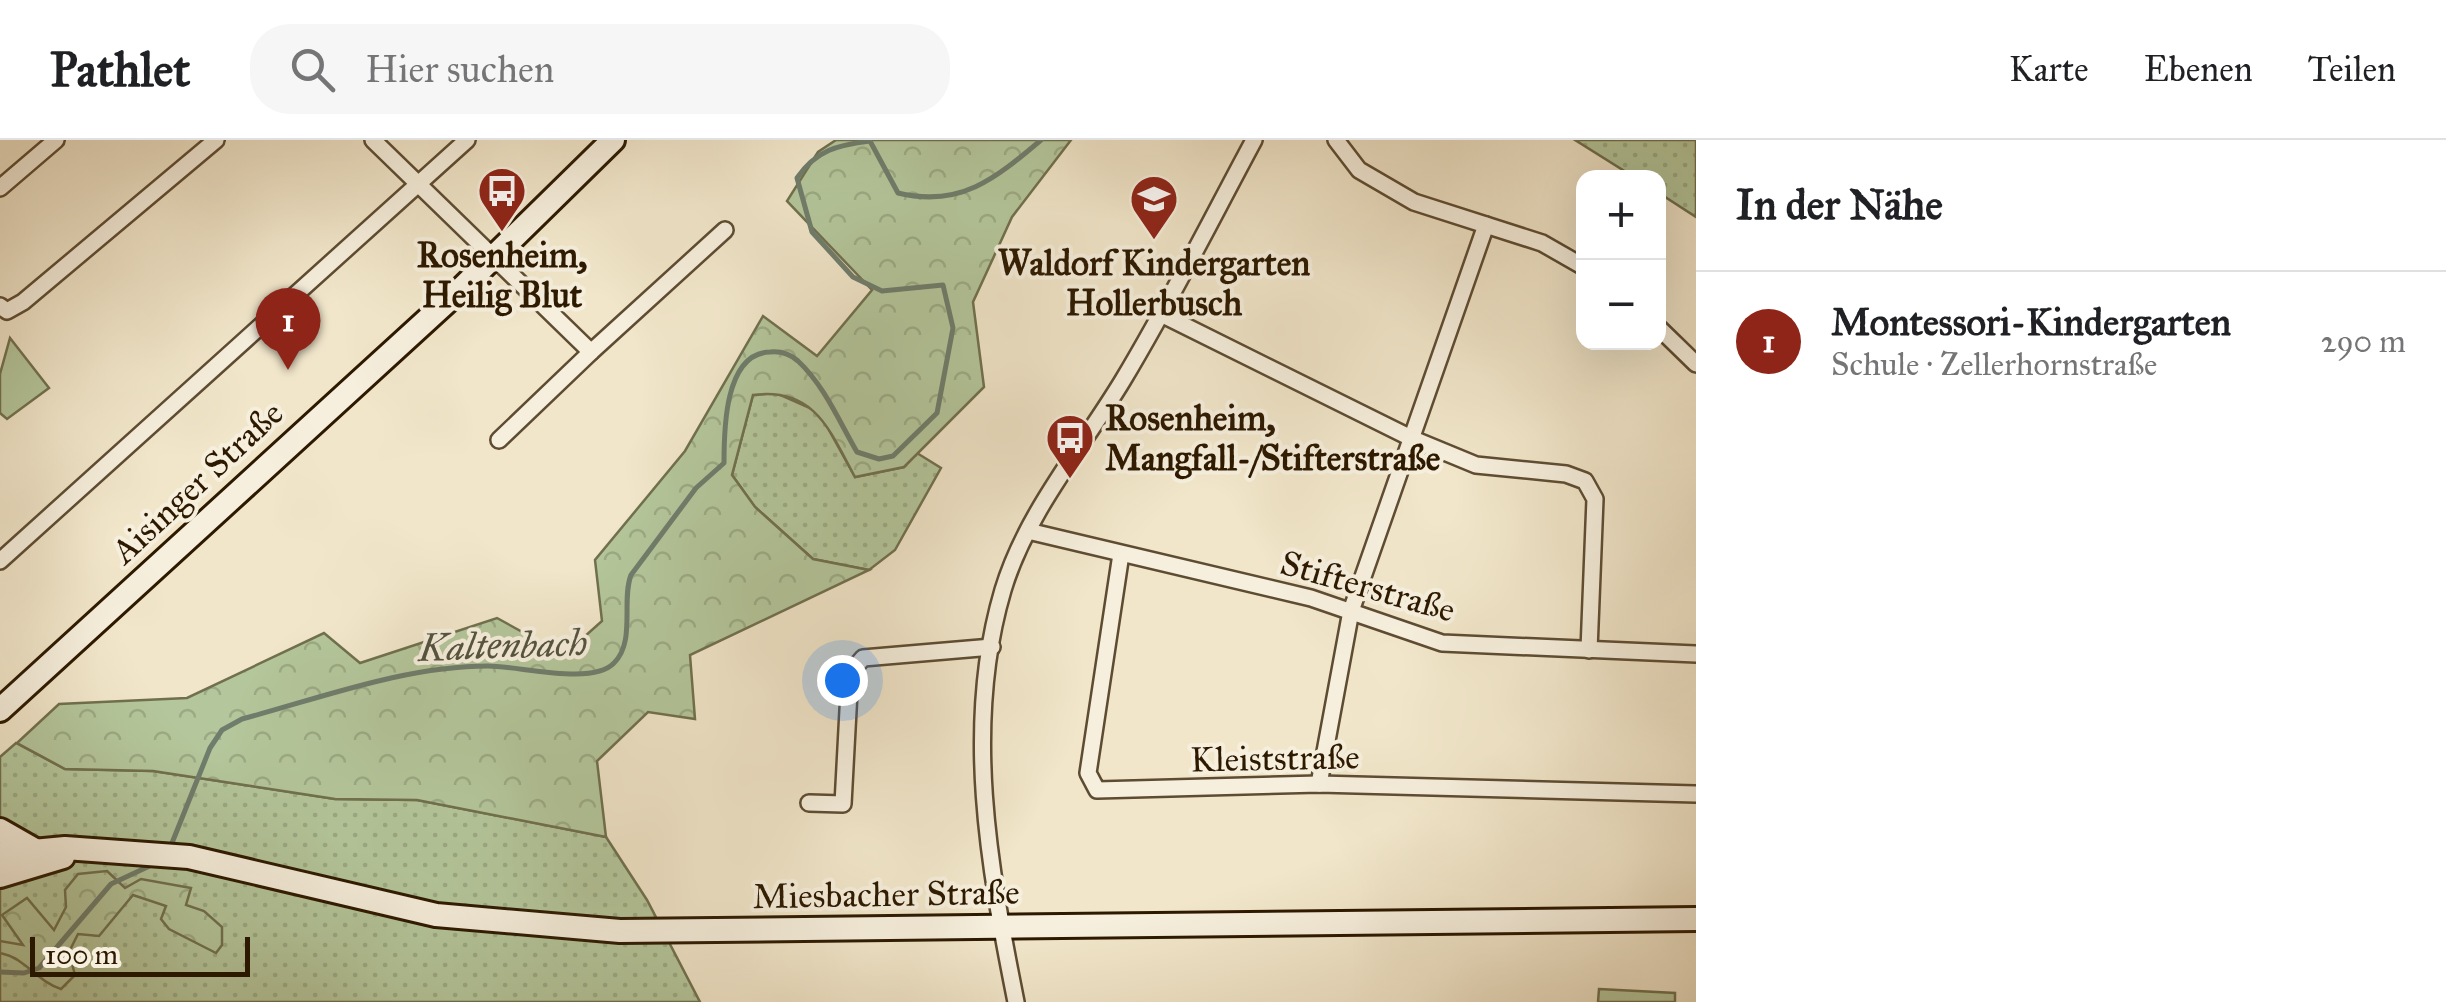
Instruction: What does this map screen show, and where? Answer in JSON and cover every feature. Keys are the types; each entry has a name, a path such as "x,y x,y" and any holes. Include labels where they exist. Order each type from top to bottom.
{"main road":[{"name":"Aisinger Straße","path":"0,710 494,256 613,140"},
{"path":"0,830 35,850"},
{"name":"Miesbacher Straße","path":"0,876 85,850"},
{"name":"Miesbacher Straße","path":"0,854 115,850 189,857 343,897 436,915 620,931 1696,918"}],"street":[{"path":"0,188 56,140"},
{"path":"0,306 8,310 23,302 216,140"},
{"path":"374,140 591,352"},
{"path":"0,561 467,140"},
{"path":"1016,1002 986,839 980,759 992,647 1004,588 1028,530 1161,314 1254,140"},
{"path":"1336,140 1360,170 1414,202 1542,243 1576,262"},
{"path":"1319,784 1351,611 1486,224"},
{"path":"499,440 725,230"},
{"path":"1161,314 1413,439 1476,465 1566,474 1585,481 1595,499 1589,650"},
{"path":"1666,334 1696,364"},
{"name":"Stifterstraße","path":"1028,530 1351,611 1442,643 1696,654"},
{"name":"Kleiststraße","path":"1121,554 1088,773 1092,786 1108,792 1319,784 1696,794"},
{"path":"809,803 843,804 850,674 863,658 992,647"}],"green space":[{"path":"836,140 1071,140 1012,217 973,302 984,387 904,467 855,477 828,429 806,405 774,394 753,395 732,475 755,507 813,559 869,570 690,655 695,719 648,712 597,761 606,837 417,800 335,799 153,771 65,769 17,743 59,704 187,698 324,633 360,663 497,618 564,655 602,621 595,560 685,451 763,316 817,356 872,290 787,201 818,152"},
{"path":"1575,140 1696,140 1696,217 1666,198 1666,170 1623,170"},
{"path":"10,338 49,388 7,419 0,413 0,374"},
{"path":"776,393 819,412 855,477 904,467 917,453 941,468 895,550 869,570 813,559 755,507 732,475 753,395"},
{"path":"16,743 65,769 153,771 335,799 417,800 606,837 647,900 700,1002 0,1002 0,757"},
{"path":"107,871 125,888 141,879 191,888 186,905 204,911 222,927 222,945 216,953 169,929 161,919 166,906 133,895 99,936 78,934 69,952 75,975 61,989 0,953 0,941 23,945 2,915 27,898 54,930 66,907 65,890 78,874"},
{"path":"1599,989 1675,993 1675,1002 1598,1002"}],"waterway":[{"name":"Kaltenbach","path":"170,848 210,748 222,730 242,719 426,671 488,666 573,674 604,670 614,663 625,644 631,575 696,488 724,463 730,396 743,365 755,356 777,352 795,359 824,393 857,452 879,459 893,456 937,413 953,328 943,285 882,291 853,277 812,232 797,178 829,150 870,141 898,193 940,197 992,178 1041,140"},
{"name":"Kaltenbach","path":"0,972 24,973 39,968 111,884 156,863"}],"place":[{"name":"Rosenheim, Heilig Blut","path":"502,234"},
{"name":"Waldorf Kindergarten Hollerbusch","path":"1154,242"},
{"name":"Montessori-Kindergarten","path":"288,370"},
{"name":"Rosenheim, Mangfall-/Stifterstraße","path":"1070,480"}]}
